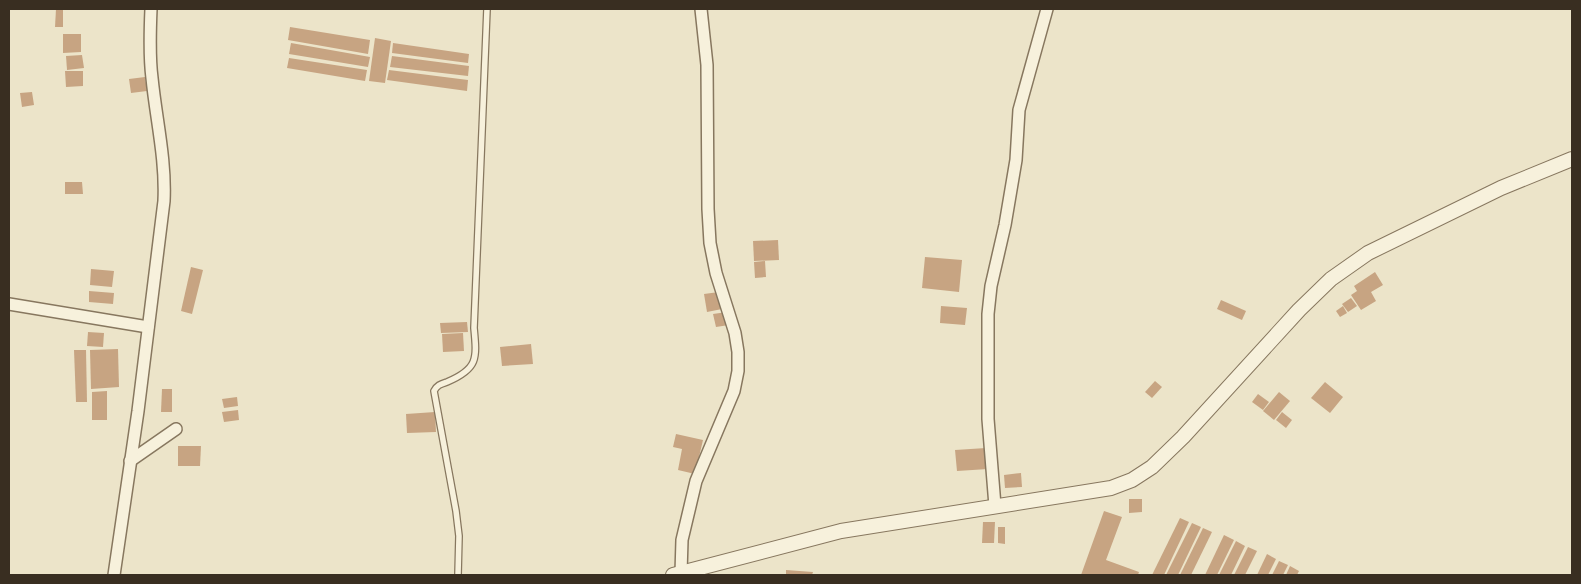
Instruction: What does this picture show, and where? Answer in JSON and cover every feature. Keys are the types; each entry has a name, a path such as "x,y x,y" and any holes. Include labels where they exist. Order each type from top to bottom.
{"street":[{"path":"114,575 164,200 165,178 150,53 151,9"},
{"path":"701,9 707,65 710,243 716,273 735,333 738,371 734,391 691,496 677,574 841,531 1111,488 1132,480 1152,467 1183,437 1299,310 1331,279 1368,253 1501,188 1572,159"},
{"path":"995,506 988,419 988,314 991,286 1005,225 1016,160 1019,110 1047,9"},
{"path":"9,304 148,327"},
{"path":"130,461 176,429"}],"lane":[{"path":"458,575 459,536 456,511 434,391 438,386 466,372 475,361 474,328 487,9"}],"building":[{"path":"56,9 63,9 63,27 55,27"},
{"path":"290,27 370,40 368,54 288,40"},
{"path":"63,34 81,34 81,52 63,53"},
{"path":"375,38 391,41 385,83 369,81"},
{"path":"291,43 370,57 368,67 289,54"},
{"path":"393,43 469,54 468,63 392,53"},
{"path":"82,55 84,68 67,70 66,56"},
{"path":"392,56 469,66 468,76 390,67"},
{"path":"289,58 367,70 365,81 287,68"},
{"path":"389,70 468,80 467,91 387,80"},
{"path":"65,71 83,71 83,86 66,87"},
{"path":"145,77 147,91 131,93 129,79"},
{"path":"32,92 34,105 22,107 20,93"},
{"path":"65,182 82,182 83,194 65,194"},
{"path":"778,240 779,260 754,261 753,241"},
{"path":"925,257 962,260 959,292 922,288"},
{"path":"765,261 766,277 755,278 754,262"},
{"path":"191,267 203,270 192,314 181,311"},
{"path":"91,269 114,271 112,287 90,285"},
{"path":"1375,272 1383,285 1371,292 1376,301 1361,310 1351,295 1357,291 1354,286"},
{"path":"89,291 114,293 113,304 89,302"},
{"path":"719,292 722,309 707,312 704,294"},
{"path":"1351,298 1357,306 1348,312 1342,304"},
{"path":"1221,300 1246,311 1242,320 1217,309"},
{"path":"941,306 967,308 965,325 940,323"},
{"path":"1343,306 1347,313 1340,317 1336,311"},
{"path":"727,312 729,325 716,327 713,314"},
{"path":"467,322 468,332 441,333 440,323"},
{"path":"88,332 104,333 103,347 87,346"},
{"path":"463,333 464,351 443,352 442,334"},
{"path":"531,344 533,364 502,366 500,347"},
{"path":"118,349 119,387 91,389 90,350"},
{"path":"74,350 86,350 87,402 76,402"},
{"path":"1155,381 1162,387 1152,398 1145,392"},
{"path":"1325,382 1343,397 1330,413 1311,398"},
{"path":"162,389 172,389 172,412 161,412"},
{"path":"107,391 107,420 92,420 92,392"},
{"path":"1279,392 1290,401 1274,420 1263,411"},
{"path":"1258,394 1269,402 1263,410 1252,402"},
{"path":"237,397 238,406 224,408 222,399"},
{"path":"238,410 239,420 224,422 222,412"},
{"path":"435,412 436,432 407,433 406,414"},
{"path":"1282,412 1292,420 1286,428 1276,420"},
{"path":"676,434 703,440 695,474 678,470 682,449 673,447"},
{"path":"178,446 201,446 200,466 178,466"},
{"path":"986,448 988,469 957,471 955,450"},
{"path":"1021,473 1022,487 1005,488 1004,475"},
{"path":"1129,499 1142,499 1142,512 1129,513"},
{"path":"1104,511 1122,517 1106,560 1139,572 1138,575 1081,575"},
{"path":"1180,518 1189,522 1164,575 1152,575"},
{"path":"983,522 995,522 994,543 982,543"},
{"path":"1192,523 1201,527 1178,575 1166,575"},
{"path":"998,527 1005,527 1005,544 998,543"},
{"path":"1203,528 1212,532 1191,575 1180,575"},
{"path":"1224,535 1234,540 1217,575 1205,575"},
{"path":"1236,541 1245,546 1231,575 1219,575"},
{"path":"1248,547 1257,551 1245,575 1234,575"},
{"path":"1267,554 1276,559 1268,575 1257,575"},
{"path":"1279,561 1288,565 1283,575 1272,575"},
{"path":"1290,566 1299,571 1297,575 1286,575"},
{"path":"786,570 813,572 812,575 786,575"}]}
